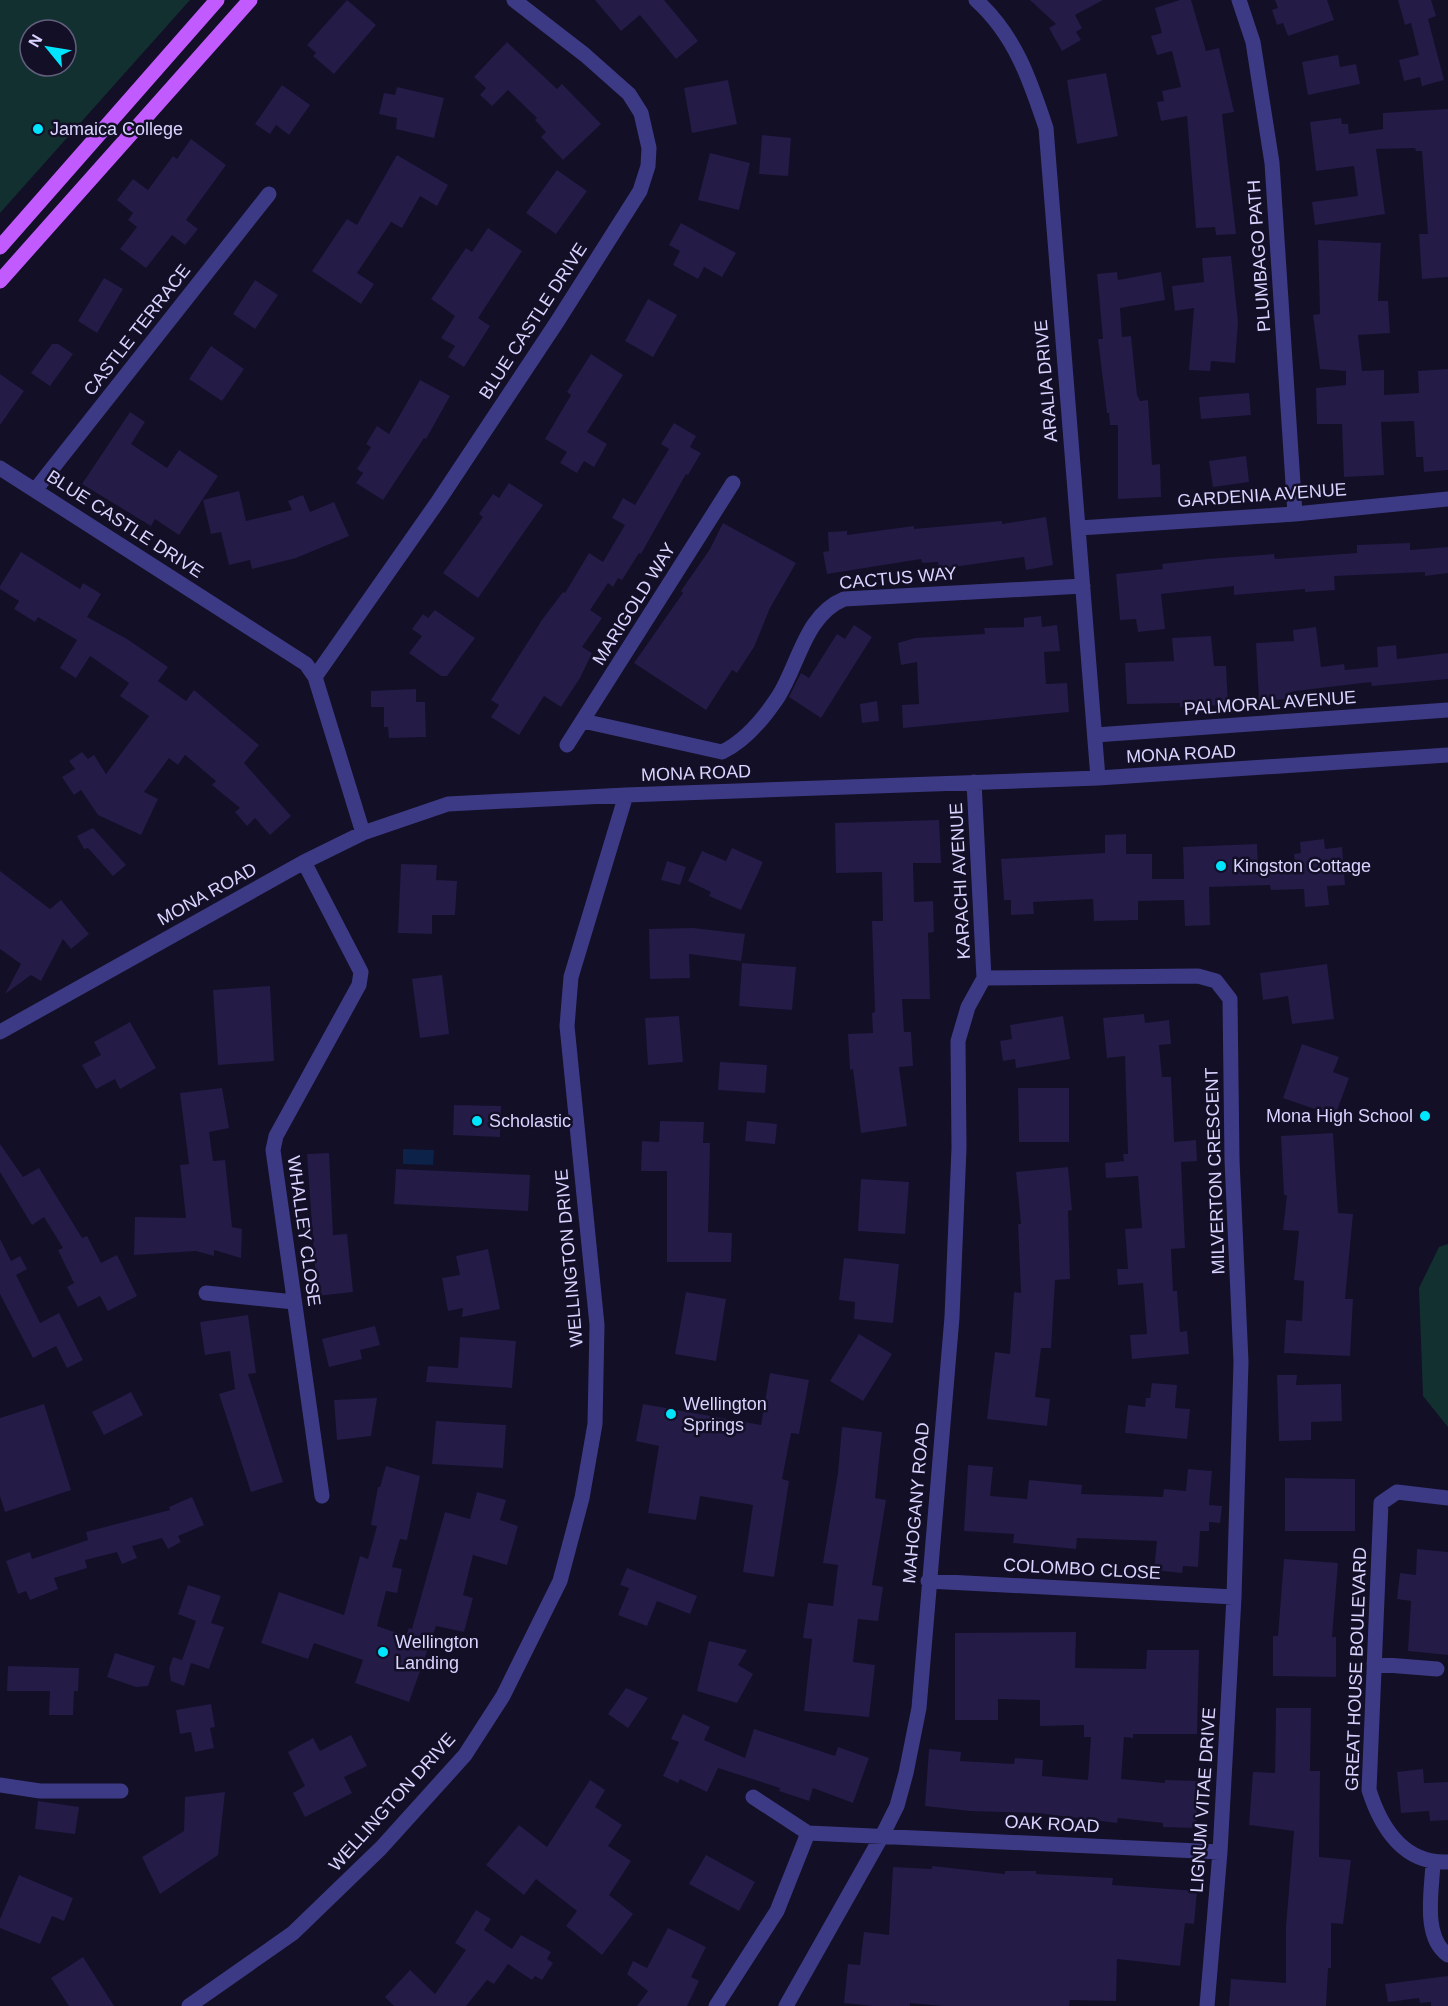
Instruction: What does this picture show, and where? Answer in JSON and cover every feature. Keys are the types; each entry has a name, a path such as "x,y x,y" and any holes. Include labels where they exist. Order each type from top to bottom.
{"main road":[{"path":"0,247 217,0"},
{"path":"0,281 250,0"}],"street":[{"name":"BLUE CASTLE DRIVE","path":"315,677 439,500 557,322 640,191 648,166 650,148 641,113 629,94 585,55 514,0"},
{"name":"ARALIA DRIVE","path":"976,0 1010,39 1024,64 1046,128 1098,778"},
{"name":"PLUMBAGO PATH","path":"1239,0 1253,42 1272,163 1294,513"},
{"name":"CASTLE TERRACE","path":"36,489 269,194"},
{"name":"BLUE CASTLE DRIVE","path":"0,468 306,664 315,677 363,833"},
{"name":"MARIGOLD WAY","path":"567,745 733,483"},
{"name":"GARDENIA AVENUE","path":"1079,528 1294,513 1448,499"},
{"name":"CACTUS WAY","path":"583,722 722,752 736,745 778,696 816,619 830,604 844,599 1083,586"},
{"name":"PALMORAL AVENUE","path":"1095,735 1448,710"},
{"name":"MONA ROAD","path":"0,1032 304,862 363,833 448,804 626,795 1098,778 1448,755"},
{"name":"KARACHI AVENUE","path":"974,782 984,978"},
{"name":"WELLINGTON DRIVE","path":"189,2006 293,1933 381,1848 465,1755 503,1696 560,1581 582,1498 595,1424 597,1325 567,1026 572,977 626,795"},
{"name":"WHALLEY CLOSE","path":"304,862 361,972 359,985 276,1136 273,1150 322,1496"},
{"name":"MILVERTON CRESCENT","path":"984,978 1198,976 1216,981 1230,999 1232,1160 1241,1362 1234,1597"},
{"name":"MAHOGANY ROAD","path":"786,2006 883,1834 900,1795 915,1730 952,1317 959,1148 958,1041 968,1007 984,978"},
{"path":"206,1293 294,1302"},
{"name":"GREAT HOUSE BOULEVARD","path":"1441,1862 1418,1859 1407,1851 1377,1815 1369,1790 1381,1503 1397,1492 1448,1498"},
{"name":"COLOMBO CLOSE","path":"928,1581 1234,1597"},
{"name":"LIGNUM VITAE DRIVE","path":"1207,2006 1220,1852 1234,1597"},
{"path":"1374,1664 1437,1669"},
{"path":"0,1785 40,1791 122,1791"},
{"path":"716,2006 777,1911 808,1833 753,1797"},
{"name":"OAK ROAD","path":"808,1833 883,1834 1220,1852"},
{"path":"1441,1862 1431,1910 1439,1948 1448,1955"}],"green space":[{"name":"Jamaica College","path":"0,0 190,0 0,213"},
{"path":"1448,1244 1448,1427 1423,1396 1419,1288 1439,1247"}],"water":[{"path":"403,1149 434,1150 433,1165 403,1164"}],"building":[{"path":"347,0 376,25 334,74 313,56 316,53 307,45"},
{"path":"595,0 664,0 698,41 676,59 640,15 621,31"},
{"path":"1030,0 1103,0 1075,15 1082,28 1076,32 1081,40 1062,51 1049,28 1056,24"},
{"path":"1180,0 1191,0 1206,51 1219,48 1234,112 1222,114 1236,234 1216,235 1215,227 1196,228 1187,116 1161,121 1157,102 1164,101 1162,91 1181,87 1172,51 1157,55 1151,36 1162,33 1155,8"},
{"path":"1275,0 1327,0 1334,20 1288,36 1283,23 1277,25 1272,10 1278,8"},
{"path":"1398,0 1431,0 1436,16 1428,19 1444,80 1422,86 1420,77 1404,81 1399,60 1419,55 1411,23 1405,25"},
{"path":"507,42 557,89 562,84 601,124 563,160 541,137 546,132 535,120 537,118 508,90 492,106 480,95 486,88 474,77"},
{"path":"1338,55 1340,67 1356,64 1360,84 1308,95 1302,62"},
{"path":"1106,73 1118,136 1077,144 1067,80"},
{"path":"728,80 737,124 692,133 684,88"},
{"path":"282,85 310,105 289,135 276,125 270,134 255,124"},
{"path":"397,87 444,98 434,138 396,129 397,118 379,114 384,93 395,95"},
{"path":"1448,109 1448,277 1422,279 1419,234 1428,234 1422,151 1416,151 1415,148 1376,149 1385,214 1315,225 1312,202 1358,196 1354,166 1316,171 1310,122 1341,118 1342,124 1348,124 1349,134 1383,129 1383,113"},
{"path":"762,135 791,138 788,176 759,174"},
{"path":"191,139 226,165 186,220 198,229 185,245 172,235 146,268 120,249 137,227 128,220 133,213 117,200 133,179 148,190 173,156 177,159"},
{"path":"710,153 750,163 739,210 698,200"},
{"path":"397,155 448,185 437,206 420,196 402,228 391,222 357,273 374,284 361,304 312,271 347,219 357,225"},
{"path":"557,170 587,191 556,234 526,213"},
{"path":"681,223 736,253 722,277 704,267 698,279 673,265 680,251 669,245"},
{"path":"488,228 522,251 478,318 490,326 464,367 448,357 455,346 441,338 455,316 431,299 466,248 472,252"},
{"path":"1318,240 1381,243 1378,301 1388,301 1390,333 1358,335 1362,371 1384,370 1384,395 1419,393 1418,371 1448,369 1448,470 1424,472 1423,457 1416,457 1414,421 1381,422 1384,475 1344,477 1342,424 1317,424 1316,388 1346,385 1346,371 1320,369 1313,315 1320,314"},
{"path":"1231,256 1238,322 1235,363 1211,361 1210,371 1189,370 1194,308 1175,311 1172,286 1204,282 1202,258"},
{"path":"1117,272 1118,280 1161,272 1165,300 1120,308 1122,337 1131,336 1137,395 1140,401 1148,400 1152,465 1160,464 1161,497 1118,499 1118,425 1110,425 1109,413 1107,413 1098,339 1103,339 1097,274"},
{"path":"104,278 123,289 97,333 78,321"},
{"path":"255,280 278,295 255,329 233,314"},
{"path":"648,299 677,315 653,357 625,341"},
{"path":"52,344 58,344 73,354 50,386 31,373"},
{"path":"211,346 244,369 222,401 189,379"},
{"path":"591,354 623,375 587,432 607,444 594,467 584,461 577,473 560,463 567,452 545,439 571,395 567,392"},
{"path":"0,374 24,391 0,425"},
{"path":"420,380 450,396 426,439 424,438 383,500 356,483 363,473 357,469 371,447 366,444 377,426 389,434"},
{"path":"1249,393 1251,415 1201,419 1199,397"},
{"path":"130,412 145,422 131,444 167,468 179,450 218,476 179,535 155,519 151,526 82,484"},
{"path":"674,423 696,436 690,447 701,453 688,475 686,474 641,554 639,553 622,580 618,578 613,587 608,583 590,610 602,618 582,647 592,653 580,678 561,707 544,696 519,735 491,717 499,705 491,700 542,620 563,592 565,593 589,553 603,562 625,525 612,518 623,498 635,505 669,449 661,444"},
{"path":"1246,456 1249,482 1213,487 1209,461"},
{"path":"509,483 543,505 478,598 443,573 483,517 479,514 493,494 499,498"},
{"path":"239,491 246,521 292,510 288,501 303,495 310,512 334,502 349,536 296,558 252,569 250,560 229,565 221,532 211,534 203,500"},
{"path":"1046,517 1053,565 1026,570 1024,557 939,569 938,562 922,563 921,559 827,574 823,552 829,551 828,532 847,531 847,535 914,526 914,529 1002,521 1002,524"},
{"path":"723,523 796,563 770,608 754,647 737,673 732,670 706,710 634,663 683,593 681,591 710,549"},
{"path":"1410,543 1410,550 1448,547 1448,573 1425,576 1425,572 1334,576 1335,590 1305,592 1305,589 1234,595 1234,586 1161,594 1165,629 1138,632 1136,619 1120,620 1116,574 1163,569 1162,564 1207,559 1274,554 1275,559 1357,553 1357,545"},
{"path":"21,552 80,589 83,583 101,594 87,617 127,639 168,667 158,681 186,701 194,690 259,745 244,763 291,816 270,835 255,818 247,826 235,812 240,808 212,785 216,781 185,755 178,765 169,758 144,792 158,799 141,835 98,815 81,790 74,795 62,777 75,769 69,761 82,752 88,759 94,755 106,774 149,716 120,696 129,683 90,656 76,678 60,668 77,640 38,617 35,622 14,609 19,601 0,589"},
{"path":"435,610 475,638 447,676 441,676 409,653 422,636 412,629 423,614 428,618"},
{"path":"1041,616 1042,627 1057,625 1060,651 1044,652 1046,684 1067,683 1069,712 903,728 902,705 919,704 917,662 901,665 898,643 915,638 985,634 984,628 1024,627 1024,618"},
{"path":"854,625 872,637 821,718 789,697 801,673 809,678 837,634 845,639"},
{"path":"1316,627 1321,667 1344,664 1345,670 1378,667 1377,647 1396,645 1397,659 1448,653 1448,679 1372,686 1371,682 1295,691 1285,694 1285,699 1259,701 1256,643 1294,641 1293,630"},
{"path":"1211,636 1214,666 1226,666 1228,705 1180,707 1180,703 1127,704 1125,663 1174,661 1172,638"},
{"path":"416,689 416,702 425,702 426,737 389,738 388,727 384,727 384,707 371,707 371,691"},
{"path":"877,701 879,721 862,723 860,704"},
{"path":"939,820 941,863 913,863 914,902 933,901 934,932 928,933 930,999 902,999 904,1032 911,1032 913,1066 899,1067 907,1126 861,1133 853,1069 850,1070 848,1034 873,1033 872,1013 875,1012 872,921 883,921 882,872 836,873 835,823"},
{"path":"93,828 126,865 113,876 88,848 84,849 77,836"},
{"path":"1126,834 1126,854 1152,854 1152,879 1184,879 1183,847 1257,844 1258,865 1295,863 1294,854 1301,853 1300,842 1324,839 1325,849 1342,847 1345,885 1327,886 1329,905 1305,907 1304,889 1271,890 1270,885 1209,887 1210,925 1185,926 1184,900 1138,901 1138,920 1094,921 1093,899 1033,902 1034,914 1011,915 1011,900 1004,900 1001,859 1105,853 1105,835"},
{"path":"732,848 763,862 741,910 709,896 711,892 688,881 702,851 726,861"},
{"path":"667,861 686,867 680,885 661,880"},
{"path":"401,864 437,865 436,880 457,881 455,915 432,915 432,934 398,933"},
{"path":"0,871 50,909 61,900 89,934 71,949 63,939 41,981 31,975 5,994 21,964 0,949"},
{"path":"693,928 745,934 741,961 689,954 690,978 650,979 649,929"},
{"path":"742,963 796,967 792,1010 739,1006"},
{"path":"1327,964 1334,1019 1292,1024 1288,996 1263,1000 1260,973"},
{"path":"442,975 449,1034 420,1038 412,979"},
{"path":"270,986 274,1061 218,1065 213,990"},
{"path":"1144,1014 1145,1023 1169,1020 1171,1044 1159,1045 1162,1077 1171,1077 1174,1142 1196,1140 1197,1161 1181,1162 1185,1248 1171,1249 1173,1291 1177,1291 1180,1332 1187,1331 1189,1354 1132,1359 1130,1335 1147,1334 1143,1283 1118,1285 1117,1269 1128,1269 1125,1229 1142,1228 1138,1176 1106,1178 1105,1163 1124,1161 1123,1154 1128,1154 1125,1056 1107,1058 1103,1018"},
{"path":"679,1016 683,1062 648,1065 645,1018"},
{"path":"1063,1016 1070,1059 1016,1068 1015,1059 1003,1061 1000,1041 1012,1039 1010,1025"},
{"path":"130,1022 156,1068 120,1089 115,1079 96,1089 82,1065 101,1055 94,1042"},
{"path":"1302,1044 1339,1057 1333,1072 1349,1078 1335,1116 1283,1098"},
{"path":"720,1062 767,1065 765,1093 718,1090"},
{"path":"222,1088 229,1128 209,1132 213,1161 225,1160 232,1227 242,1229 241,1258 214,1250 214,1256 196,1251 134,1255 135,1217 186,1218 180,1165 189,1164 180,1093"},
{"path":"1018,1088 1069,1088 1069,1142 1019,1142"},
{"name":"Scholastic","path":"454,1105 501,1106 500,1137 453,1135"},
{"path":"660,1121 704,1122 703,1143 710,1143 708,1232 732,1233 731,1262 667,1262 667,1171 641,1171 642,1141 659,1142"},
{"path":"747,1121 777,1124 775,1144 745,1141"},
{"path":"1333,1133 1338,1213 1353,1214 1345,1299 1353,1299 1350,1356 1284,1353 1286,1320 1302,1321 1304,1281 1294,1280 1299,1231 1283,1230 1287,1195 1284,1195 1281,1136"},
{"path":"0,1144 23,1177 39,1168 82,1238 87,1236 101,1263 117,1255 137,1296 108,1311 100,1296 78,1307 67,1287 74,1283 58,1250 63,1248 44,1217 32,1225 0,1172"},
{"path":"329,1153 333,1235 347,1234 353,1292 317,1296 307,1154"},
{"path":"1068,1167 1072,1210 1068,1211 1070,1279 1055,1280 1051,1348 1041,1348 1035,1397 1050,1399 1047,1426 987,1419 995,1352 1010,1354 1014,1292 1021,1293 1018,1224 1021,1224 1016,1172"},
{"path":"396,1169 530,1175 528,1211 394,1204"},
{"path":"861,1179 909,1182 905,1234 858,1231"},
{"path":"0,1239 11,1261 20,1256 27,1269 16,1275 40,1323 59,1313 83,1360 67,1368 56,1346 33,1358 0,1294"},
{"path":"488,1249 500,1309 462,1317 463,1308 448,1311 442,1278 460,1275 456,1256"},
{"path":"844,1258 899,1264 893,1323 854,1319 855,1302 839,1300"},
{"path":"686,1292 726,1299 716,1361 675,1354"},
{"path":"248,1315 256,1373 248,1374 283,1482 251,1492 219,1394 235,1389 230,1351 205,1355 200,1322"},
{"path":"375,1326 380,1345 360,1350 362,1359 329,1367 322,1339"},
{"path":"859,1334 892,1354 863,1401 830,1381"},
{"path":"460,1337 516,1341 512,1388 426,1382 428,1366 458,1368"},
{"path":"770,1373 809,1380 799,1434 791,1433 782,1479 789,1481 774,1577 743,1572 753,1505 700,1496 696,1520 648,1513 659,1446 636,1441 643,1404 761,1425"},
{"path":"1277,1375 1297,1375 1296,1385 1341,1384 1342,1421 1311,1422 1311,1440 1279,1441"},
{"path":"1152,1383 1177,1385 1175,1408 1190,1409 1187,1439 1125,1433 1128,1405 1145,1407 1146,1398 1150,1398"},
{"path":"131,1392 143,1415 104,1435 92,1412"},
{"path":"377,1398 371,1436 337,1440 334,1400"},
{"path":"44,1404 71,1490 5,1512 0,1496 0,1418"},
{"path":"436,1421 506,1425 503,1468 432,1464"},
{"path":"842,1427 882,1432 875,1498 886,1500 872,1585 883,1587 878,1621 858,1619 853,1662 875,1665 869,1717 804,1711 812,1639 803,1638 808,1603 833,1606 838,1565 823,1563 838,1473"},
{"path":"968,1465 993,1467 990,1496 1027,1499 1029,1480 1082,1485 1081,1494 1163,1497 1164,1489 1186,1491 1188,1469 1212,1471 1209,1505 1222,1506 1220,1523 1209,1522 1209,1531 1200,1531 1198,1567 1183,1566 1182,1573 1154,1570 1157,1541 1077,1538 1076,1549 1013,1543 1014,1534 964,1531"},
{"path":"386,1466 420,1476 407,1540 400,1539 392,1567 402,1569 397,1593 386,1591 377,1626 406,1636 409,1628 412,1629 445,1512 470,1519 477,1492 506,1500 500,1520 518,1526 507,1565 473,1555 463,1595 473,1598 464,1632 436,1626 409,1702 355,1683 363,1660 314,1643 308,1659 261,1643 279,1592 344,1615 360,1556 368,1559 377,1526 371,1525 378,1487 380,1487"},
{"path":"1285,1478 1355,1479 1355,1531 1285,1531"},
{"path":"192,1497 204,1525 178,1536 181,1542 168,1549 162,1538 132,1546 137,1558 122,1564 117,1552 85,1560 87,1568 54,1578 58,1589 30,1600 26,1591 18,1594 6,1561 30,1552 32,1559 88,1540 86,1532 170,1510 169,1507"},
{"path":"1417,1549 1448,1552 1448,1655 1408,1651 1411,1601 1397,1599 1400,1573 1416,1575"},
{"path":"1284,1559 1338,1563 1332,1637 1336,1637 1336,1677 1273,1676 1273,1636 1278,1636"},
{"path":"627,1568 697,1596 690,1614 657,1601 647,1626 618,1615 629,1588 620,1585"},
{"path":"188,1585 221,1596 211,1623 224,1627 209,1669 182,1660 196,1621 178,1614"},
{"path":"1076,1632 1075,1668 1146,1669 1147,1650 1199,1650 1197,1734 1133,1734 1133,1738 1124,1737 1121,1779 1165,1783 1165,1780 1198,1781 1196,1828 1163,1827 1163,1823 1118,1818 1117,1823 1038,1813 970,1811 925,1806 929,1749 961,1752 960,1761 1014,1764 1015,1758 1043,1760 1042,1776 1088,1780 1091,1737 1084,1737 1084,1725 1040,1726 1040,1700 998,1699 998,1720 955,1720 955,1633"},
{"path":"709,1641 747,1650 738,1665 753,1674 737,1703 697,1691"},
{"path":"115,1653 155,1666 148,1686 136,1687 107,1677"},
{"path":"173,1657 191,1663 184,1686 171,1681 169,1669"},
{"path":"8,1666 79,1668 78,1691 74,1691 73,1715 49,1715 50,1691 7,1691"},
{"path":"626,1688 648,1698 628,1728 608,1714"},
{"path":"211,1704 215,1727 210,1728 214,1748 195,1752 191,1732 180,1734 176,1710"},
{"path":"1276,1708 1311,1708 1310,1771 1320,1771 1319,1857 1351,1860 1343,1924 1331,1923 1331,1968 1328,1968 1326,2006 1229,2006 1231,1979 1286,1983 1286,1926 1294,1831 1249,1825 1253,1772 1275,1773"},
{"path":"683,1714 710,1727 704,1740 745,1758 754,1729 835,1756 838,1747 869,1758 853,1803 813,1788 809,1801 779,1791 780,1788 718,1768 707,1792 680,1779 678,1783 663,1776 679,1742 671,1739"},
{"path":"351,1735 367,1766 344,1777 352,1793 305,1817 293,1793 305,1786 288,1752 313,1738 320,1751"},
{"path":"1423,1769 1424,1783 1448,1782 1448,1820 1430,1821 1429,1811 1401,1813 1397,1772"},
{"path":"590,1780 605,1790 595,1807 622,1825 608,1846 631,1861 609,1895 633,1914 602,1955 566,1926 577,1911 536,1879 524,1895 486,1865 519,1825 547,1847"},
{"path":"225,1792 218,1855 160,1894 142,1857 184,1831 185,1797"},
{"path":"38,1801 79,1807 75,1834 35,1829"},
{"path":"706,1855 755,1882 739,1911 689,1884"},
{"path":"932,1866 1005,1874 1005,1871 1036,1871 1036,1874 1113,1878 1112,1885 1197,1891 1194,1924 1185,1923 1180,1966 1117,1959 1116,2001 1070,2000 1069,2006 943,2006 910,2003 910,2006 873,2006 844,2003 848,1964 860,1965 864,1932 889,1935 893,1867 932,1869"},
{"path":"19,1875 73,1898 64,1921 52,1916 40,1944 0,1928 0,1919"},
{"path":"476,1910 491,1919 484,1930 512,1949 521,1935 551,1952 547,1959 553,1963 542,1980 535,1976 532,1980 508,1964 494,1984 487,1980 466,2006 394,2006 385,1997 410,1970 435,1994 466,1950 455,1943"},
{"path":"668,1928 706,1947 691,1977 699,1981 687,2006 637,2006 648,1991 627,1974 633,1961 647,1968"},
{"path":"83,1957 114,2006 69,2006 51,1978"},
{"path":"1448,1976 1448,2006 1431,2006 1431,2002 1420,2003 1419,1998 1388,2002 1385,1984"}],"place":[{"name":"Jamaica College","path":"38,129"},
{"name":"Kingston Cottage","path":"1221,866"},
{"name":"Mona High School","path":"1425,1116"},
{"name":"Scholastic","path":"477,1121"},
{"name":"Wellington Springs","path":"671,1414"},
{"name":"Wellington Landing","path":"383,1652"}]}
